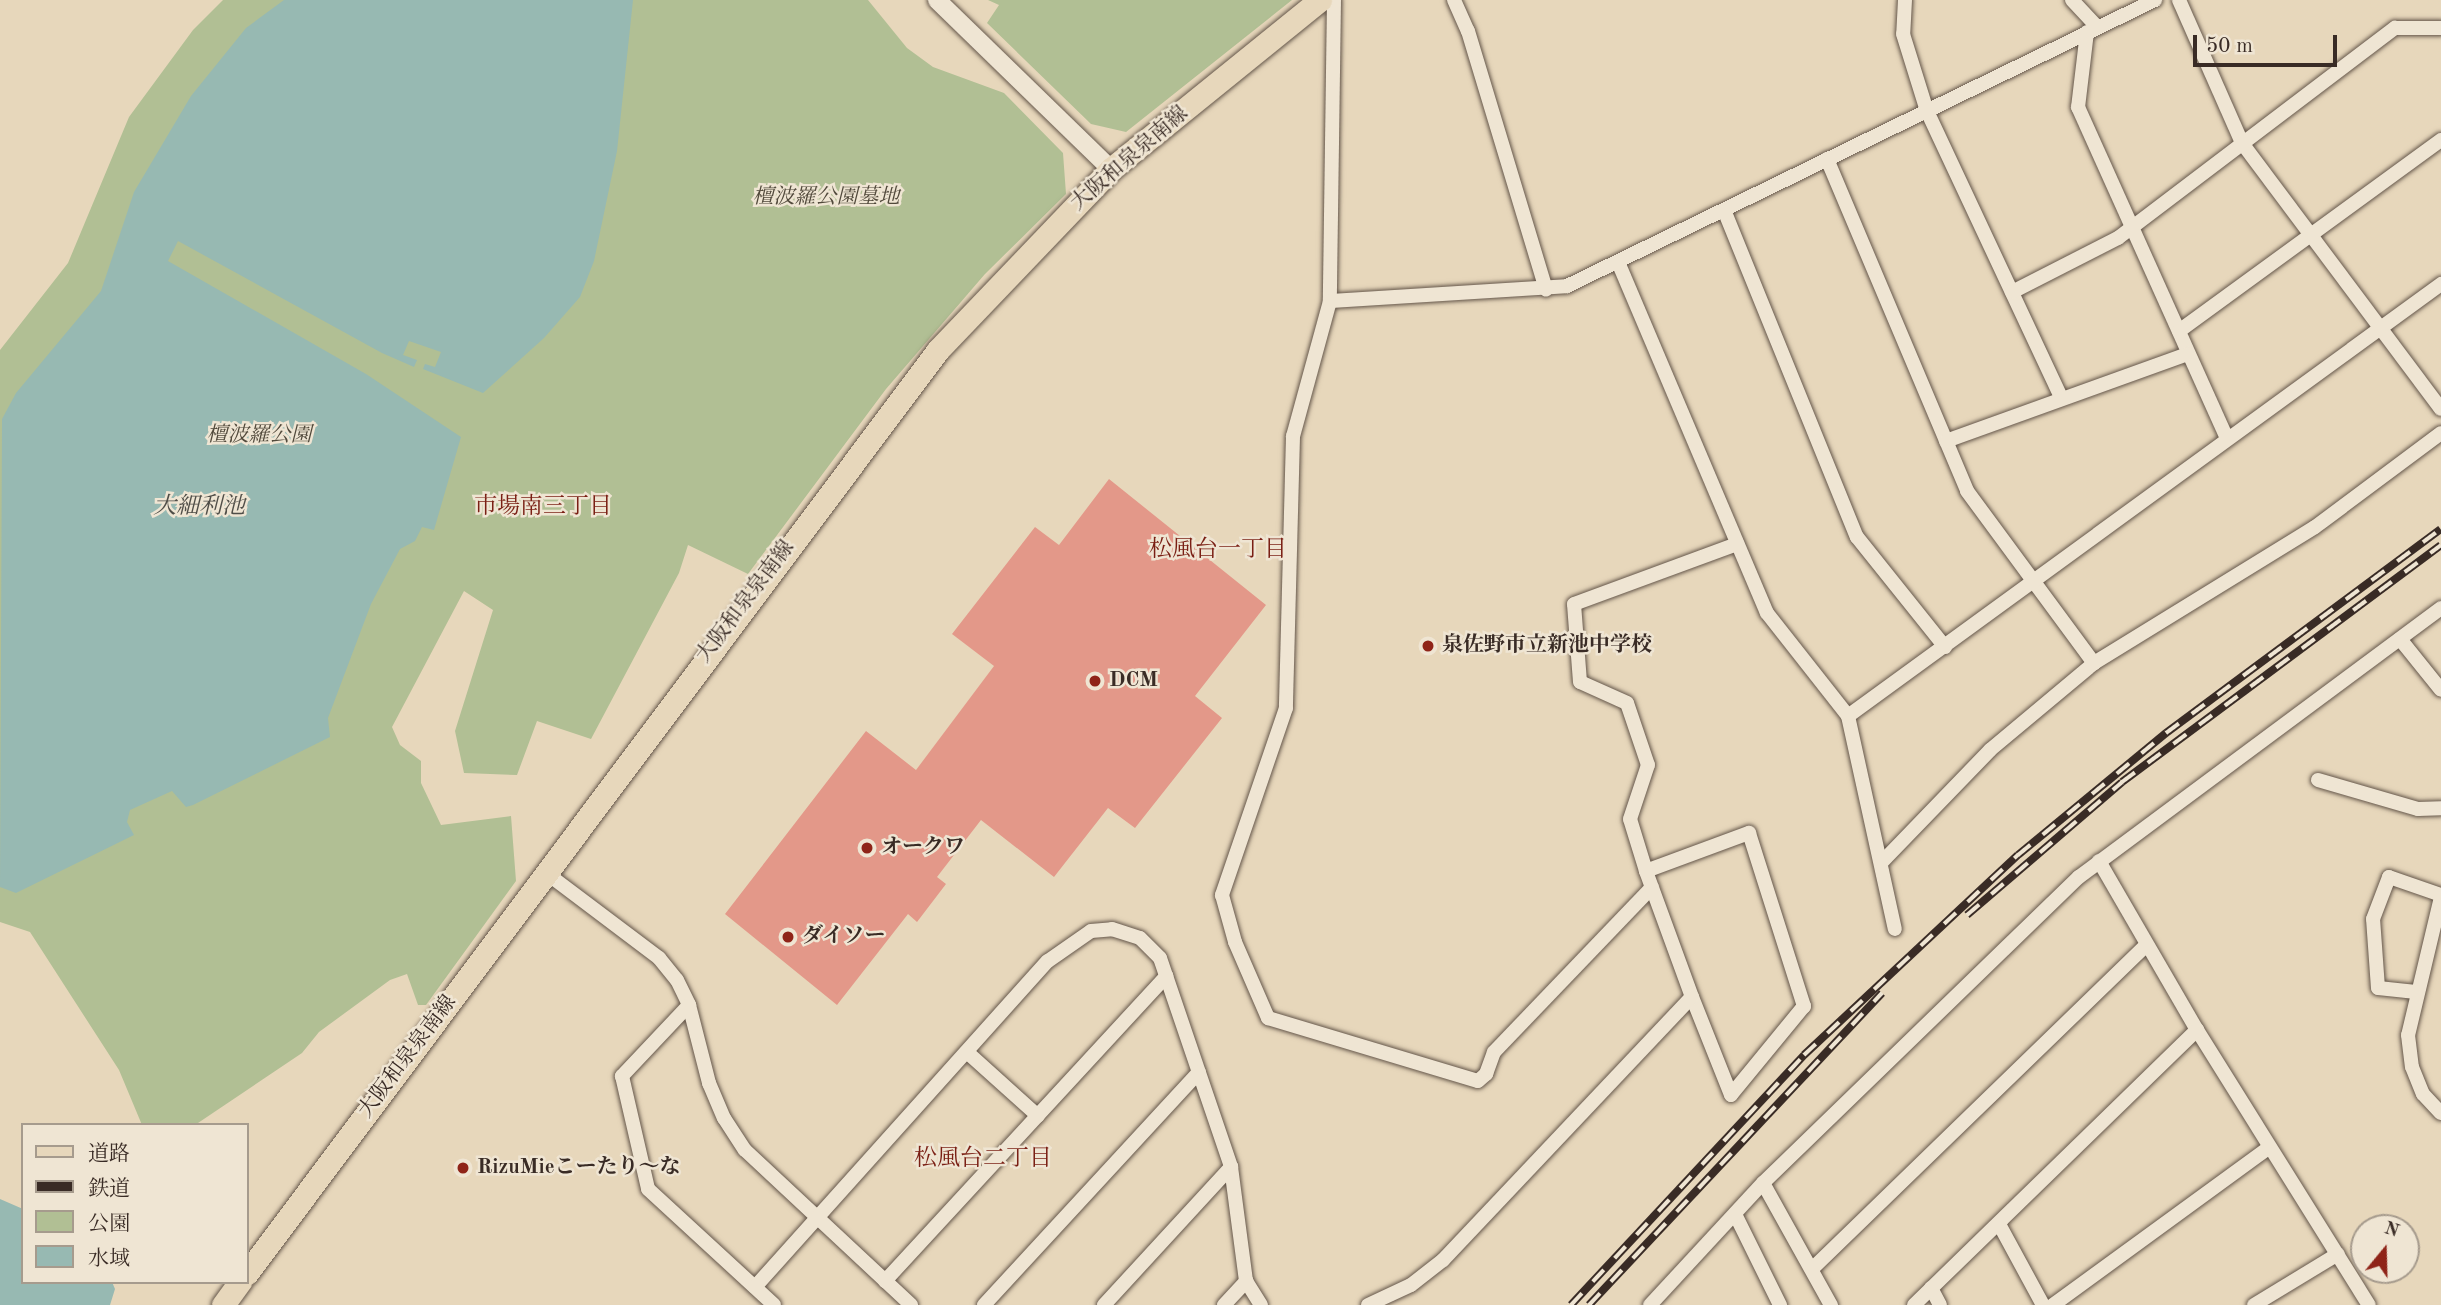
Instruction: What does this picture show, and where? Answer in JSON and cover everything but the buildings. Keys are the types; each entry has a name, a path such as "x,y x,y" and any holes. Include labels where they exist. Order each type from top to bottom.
{"main road":[{"name":"大阪和泉泉南線","path":"248,1272 938,350 1111,169 1320,0"},
{"path":"223,1305 239,1284"}],"street":[{"path":"937,0 1111,169"},
{"path":"1334,0 1330,302 1293,436 1286,708 1222,895 1235,942 1268,1018 1478,1081 1486,1074 1494,1052 1652,887"},
{"path":"1454,0 1468,31 1546,290"},
{"path":"1905,0 1903,34 1927,111 2061,397"},
{"path":"2072,0 2092,30 2078,107 2227,438"},
{"path":"1330,302 1546,290 1567,286 2155,0"},
{"path":"2179,0 2242,143 2312,232 2441,410"},
{"path":"2011,292 2118,238 2131,225 2395,28 2441,28"},
{"path":"2179,331 2441,140"},
{"path":"1827,159 1967,491 2033,584 2094,663"},
{"path":"1724,210 1857,537 1945,647"},
{"path":"1618,262 1767,613 1848,716 1895,929"},
{"path":"1848,716 2033,584 2227,438 2441,284"},
{"path":"1945,441 2061,397 2187,354"},
{"path":"1881,863 1990,750 2094,663 2315,527 2441,433"},
{"path":"1646,871 1749,833 1804,1006 1731,1095 1692,997 1646,871 1630,819 1648,765 1627,703 1580,682 1574,604 1737,544"},
{"path":"1650,1305 1763,1183 2017,933 2098,861 2441,608"},
{"path":"2400,639 2441,690"},
{"path":"2318,780 2418,809 2441,808"},
{"path":"2098,861 2197,1030 2369,1305"},
{"path":"545,872 659,958 677,980 689,1005 709,1083 724,1118 746,1150 911,1305"},
{"path":"2416,992 2378,988 2373,919 2389,877 2441,896 2416,992 2408,1035 2412,1067 2423,1094 2441,1113"},
{"path":"755,1287 1048,961 1091,931 1112,929 1140,937 1160,958 1231,1167 1245,1281 1261,1305"},
{"path":"1812,1269 2146,945"},
{"path":"885,1281 1166,976"},
{"path":"1368,1305 1411,1285 1443,1260 1692,997"},
{"path":"689,1005 622,1076 648,1189 775,1305"},
{"path":"1914,1305 2197,1030"},
{"path":"968,1053 1038,1116"},
{"path":"984,1305 1199,1072"},
{"path":"2053,1305 2270,1147"},
{"path":"1104,1305 1231,1167"},
{"path":"1763,1183 1831,1305"},
{"path":"1735,1214 1776,1303"},
{"path":"1999,1224 2043,1305"},
{"path":"2254,1305 2338,1254"},
{"path":"1224,1305 1245,1281"},
{"path":"1931,1288 1940,1305"}],"green space":[{"name":"檀波羅公園","path":"223,0 868,0 907,48 933,67 1004,93 1063,153 1066,194 985,274 886,389 748,574 688,545 679,573 591,739 537,721 517,775 464,773 455,731 493,610 464,591 392,727 400,745 421,761 421,783 441,825 511,816 516,881 426,1005 418,1005 407,974 390,980 319,1032 302,1053 198,1123 141,1123 119,1070 30,932 0,922 0,350 68,263 129,117 193,30"},
{"path":"988,0 1292,0 1126,132 1091,124 987,23 999,5"}],"water":[{"name":"大細利池","path":"284,0 633,0 617,151 594,261 580,297 544,338 483,393 423,369 425,364 435,367 441,352 409,341 403,355 417,360 414,367 382,353 178,241 168,261 366,374 461,437 434,530 422,527 415,541 400,549 371,604 328,718 330,737 193,805 186,807 172,791 130,810 127,822 134,835 16,893 0,887 2,419 16,393 101,291 134,192 191,96 246,28"},
{"path":"0,1199 21,1208 21,1284 113,1284 115,1289 110,1305 0,1305"}],"railway":[{"path":"1571,1305 1804,1055 2018,855 2166,733 2441,529"},
{"path":"1967,915 2122,782 2441,545"},
{"path":"1589,1305 1882,993"}],"place":[{"name":"泉佐野市立新池中学校","path":"1428,646"},
{"name":"DCM","path":"1095,681"},
{"name":"オークワ","path":"867,848"},
{"name":"ダイソー","path":"788,937"},
{"name":"RizuMieこーたり～な","path":"463,1168"}],"district":[{"name":"市場南三丁目","path":"543,507"},
{"name":"松風台一丁目","path":"1218,550"},
{"name":"松風台二丁目","path":"983,1159"}],"park label":[{"name":"檀波羅公園墓地","path":"826,198"}]}
